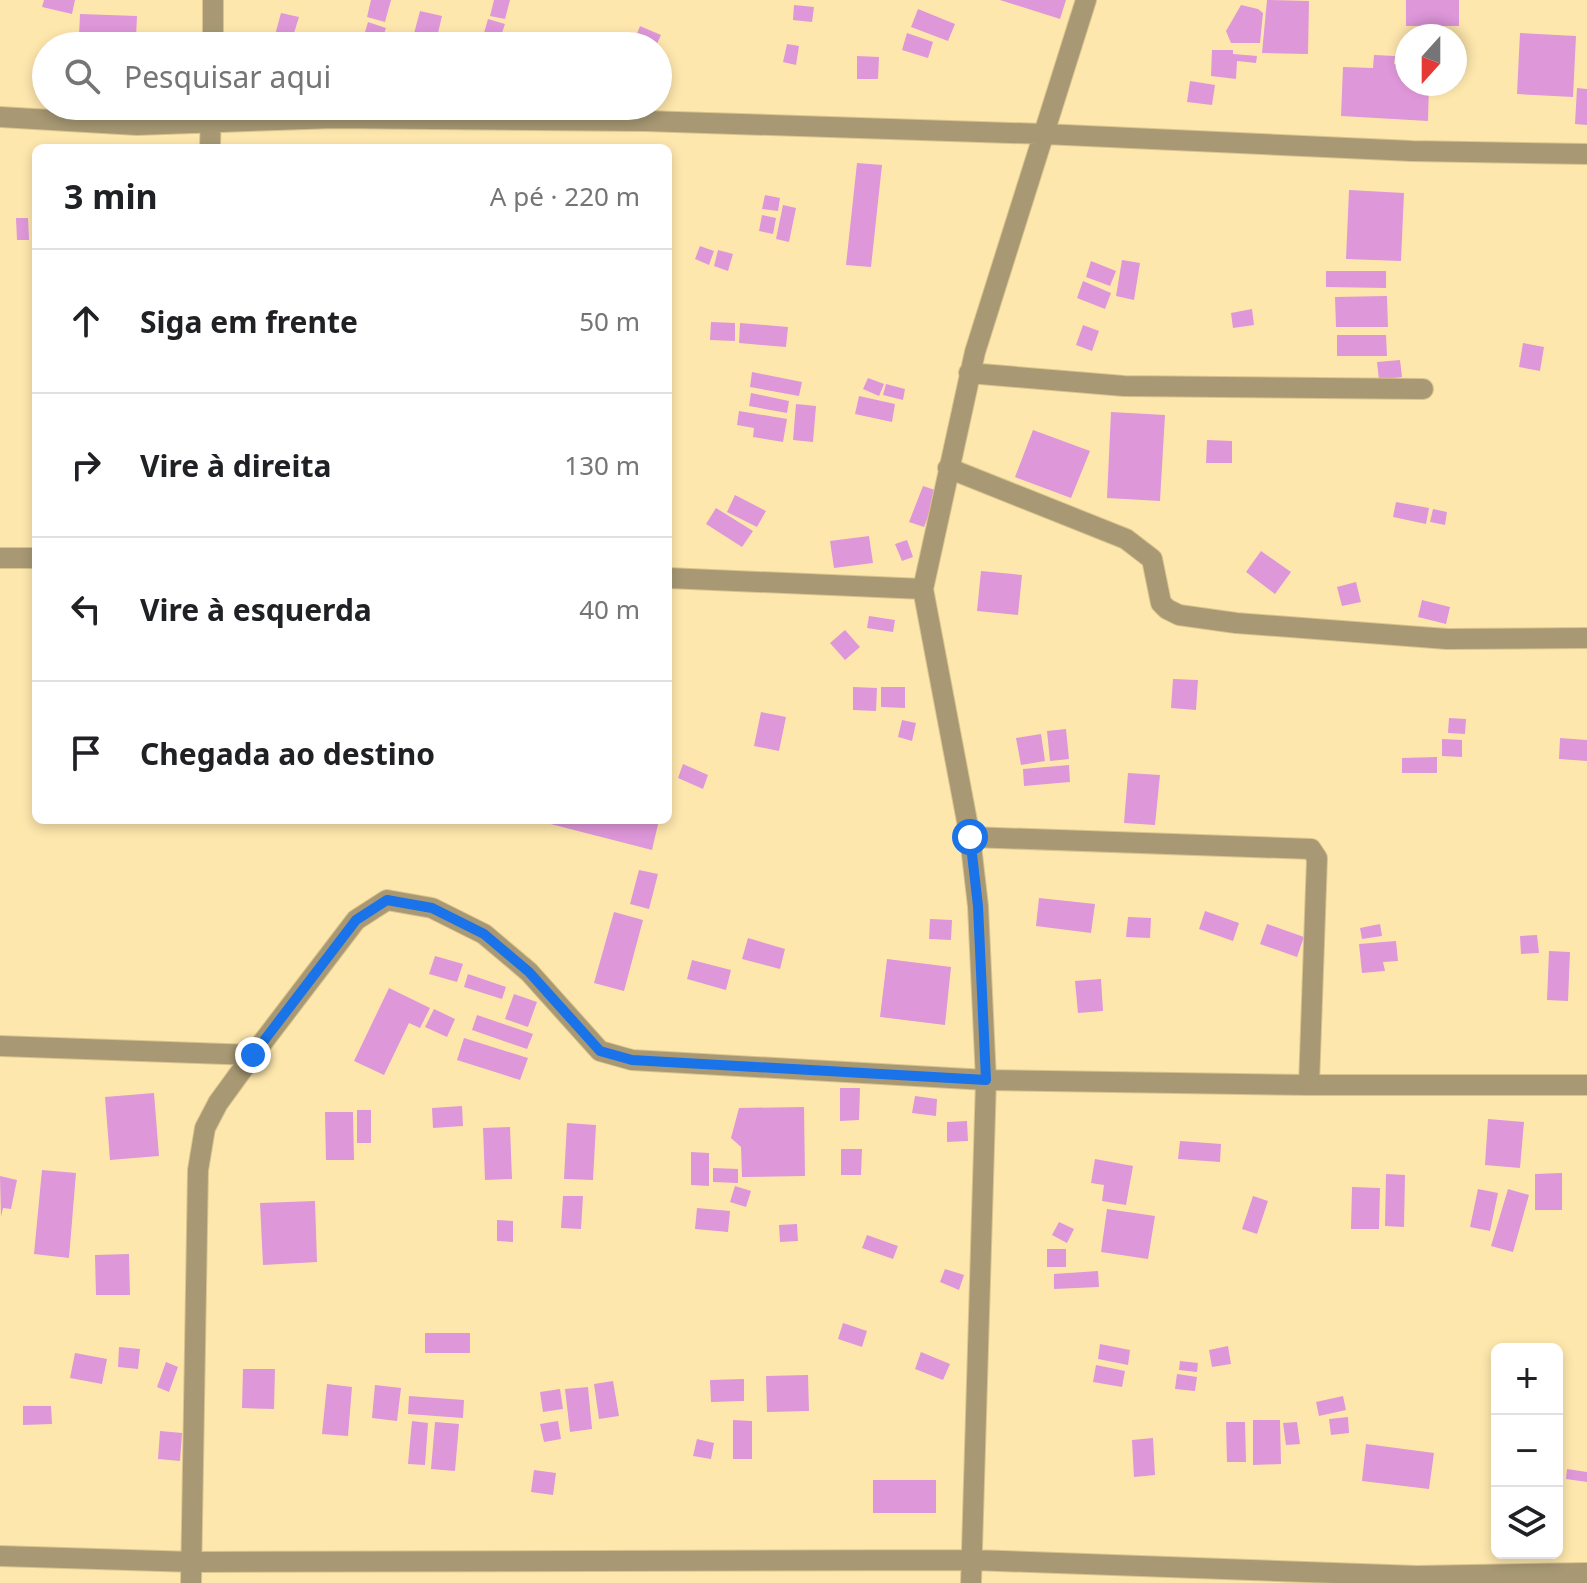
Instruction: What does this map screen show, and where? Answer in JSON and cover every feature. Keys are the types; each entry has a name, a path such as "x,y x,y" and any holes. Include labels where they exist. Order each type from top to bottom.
{"street":[{"path":"213,0 213,32"},
{"path":"971,1583 986,1080 978,906 970,837 923,589 969,373 1086,0"},
{"path":"0,117 32,119"},
{"path":"51,120 137,125 171,120"},
{"path":"210,144 211,120"},
{"path":"541,120 1044,134 1428,152 1587,154"},
{"path":"969,373 1124,386 1423,389"},
{"path":"948,468 1126,539 1152,559 1161,603 1179,615 1236,623 1447,639 1587,638"},
{"path":"0,558 32,558"},
{"path":"672,578 923,589"},
{"path":"970,837 1311,849 1317,858 1309,1085"},
{"path":"192,1573 198,1170 205,1128 218,1103 356,920 387,900 432,908 484,934 529,972 600,1051 632,1060 986,1080 1587,1085"},
{"path":"0,1046 253,1055"},
{"path":"0,1556 192,1573 973,1560 1417,1576 1587,1573"}],"building":[{"path":"44,0 75,0 72,14 42,7"},
{"path":"371,0 391,0 385,22 367,17"},
{"path":"494,0 510,0 505,19 490,16"},
{"path":"1000,0 1066,0 1060,19"},
{"path":"1267,0 1309,1 1308,54 1262,53"},
{"path":"1406,0 1459,0 1459,24 1406,24"},
{"path":"794,5 814,7 812,22 793,20"},
{"path":"1241,5 1263,13 1260,43 1231,43 1226,31"},
{"path":"918,9 955,24 948,41 911,27"},
{"path":"420,11 442,16 438,32 414,32"},
{"path":"281,13 299,17 294,32 276,32"},
{"path":"80,14 137,16 136,32 79,32"},
{"path":"488,19 505,24 502,32 484,32"},
{"path":"368,22 386,28 385,32 365,32"},
{"path":"640,26 654,32 638,32"},
{"path":"907,33 933,42 928,58 902,50"},
{"path":"1520,33 1576,36 1573,97 1517,94"},
{"path":"787,44 799,46 796,65 783,62"},
{"path":"1212,50 1233,50 1233,54 1257,56 1256,63 1237,61 1236,79 1211,76"},
{"path":"1374,55 1395,56 1395,96 1429,96 1428,121 1341,116 1343,67 1373,68"},
{"path":"857,56 879,57 878,79 857,79"},
{"path":"1190,81 1215,85 1212,105 1187,102"},
{"path":"1577,88 1587,89 1587,125 1575,124"},
{"path":"857,163 882,165 871,267 846,265"},
{"path":"1349,190 1404,193 1401,261 1346,259"},
{"path":"765,195 780,198 778,211 762,209"},
{"path":"783,205 796,208 789,242 776,239"},
{"path":"762,215 776,218 773,234 759,231"},
{"path":"16,218 28,218 29,240 17,240"},
{"path":"700,246 714,251 709,265 695,259"},
{"path":"718,250 733,254 728,271 714,266"},
{"path":"1122,260 1140,263 1134,300 1116,296"},
{"path":"1091,261 1116,271 1110,286 1086,277"},
{"path":"1326,271 1386,271 1386,288 1326,287"},
{"path":"1083,281 1111,293 1105,309 1077,298"},
{"path":"1387,296 1388,327 1336,327 1335,297"},
{"path":"1252,309 1254,325 1233,328 1231,313"},
{"path":"711,322 735,323 735,341 710,340"},
{"path":"740,323 788,327 786,347 739,343"},
{"path":"1083,325 1099,331 1092,351 1076,345"},
{"path":"1337,335 1386,335 1387,356 1337,356"},
{"path":"1523,343 1544,347 1540,371 1519,367"},
{"path":"1400,360 1402,377 1379,380 1377,362"},
{"path":"752,372 802,382 799,396 750,387"},
{"path":"868,378 884,384 879,396 863,389"},
{"path":"886,384 905,389 903,400 883,395"},
{"path":"751,393 789,401 787,413 749,406"},
{"path":"859,396 895,404 892,422 855,414"},
{"path":"796,404 816,406 813,442 793,440"},
{"path":"739,411 787,419 783,442 753,437 754,428 737,425"},
{"path":"1111,412 1165,415 1160,501 1107,498"},
{"path":"1033,430 1090,451 1071,498 1015,477"},
{"path":"1207,440 1232,441 1232,463 1206,463"},
{"path":"923,486 938,491 924,527 909,522"},
{"path":"735,495 766,511 757,527 727,512"},
{"path":"1396,502 1429,508 1426,524 1393,517"},
{"path":"716,508 753,531 742,547 706,524"},
{"path":"1433,509 1447,512 1445,525 1430,522"},
{"path":"869,536 873,563 834,568 830,541"},
{"path":"907,540 913,557 902,561 895,544"},
{"path":"1261,551 1291,572 1275,594 1246,572"},
{"path":"981,571 1022,575 1018,615 977,611"},
{"path":"1356,582 1361,602 1342,606 1337,587"},
{"path":"1422,600 1450,607 1446,624 1418,617"},
{"path":"869,616 895,620 893,632 867,628"},
{"path":"845,630 860,647 845,660 830,643"},
{"path":"1173,679 1198,680 1196,710 1171,708"},
{"path":"853,687 877,688 876,711 853,710"},
{"path":"881,687 905,687 905,708 881,707"},
{"path":"761,712 786,717 779,751 754,746"},
{"path":"1449,718 1466,719 1465,734 1448,733"},
{"path":"902,720 916,723 912,741 898,737"},
{"path":"1066,729 1069,759 1050,761 1047,731"},
{"path":"1041,734 1045,761 1021,765 1016,738"},
{"path":"1560,738 1587,740 1587,761 1559,759"},
{"path":"1442,739 1462,740 1462,757 1442,756"},
{"path":"1437,757 1437,773 1402,773 1402,758"},
{"path":"683,764 708,775 703,789 678,778"},
{"path":"1069,765 1070,782 1024,786 1023,769"},
{"path":"1128,773 1160,775 1155,825 1124,823"},
{"path":"551,824 658,824 652,850"},
{"path":"639,870 658,874 649,909 630,904"},
{"path":"1039,898 1095,904 1091,933 1036,926"},
{"path":"1205,911 1239,923 1233,941 1199,929"},
{"path":"614,912 643,920 624,991 594,983"},
{"path":"1128,917 1151,918 1150,938 1126,937"},
{"path":"930,919 952,920 951,940 929,939"},
{"path":"1267,924 1304,937 1297,957 1260,944"},
{"path":"1380,924 1382,936 1362,939 1360,928"},
{"path":"1537,935 1539,953 1521,954 1520,936"},
{"path":"748,938 785,949 780,969 742,959"},
{"path":"1396,941 1398,961 1383,962 1385,971 1362,973 1359,944"},
{"path":"1549,951 1570,952 1568,1001 1547,1000"},
{"path":"435,956 463,964 457,982 429,974"},
{"path":"887,959 951,967 945,1025 880,1017"},
{"path":"692,960 731,970 726,990 687,979"},
{"path":"468,974 506,987 502,999 464,987"},
{"path":"1101,979 1103,1011 1078,1013 1075,981"},
{"path":"389,988 430,1008 420,1028 409,1023 384,1075 354,1061"},
{"path":"514,994 537,1002 528,1027 505,1019"},
{"path":"434,1009 455,1019 447,1037 425,1027"},
{"path":"477,1015 533,1034 527,1049 472,1030"},
{"path":"464,1038 528,1058 520,1080 457,1060"},
{"path":"840,1088 860,1088 859,1120 840,1121"},
{"path":"154,1093 159,1156 110,1160 105,1097"},
{"path":"915,1096 937,1099 936,1116 912,1113"},
{"path":"462,1106 463,1126 433,1128 432,1108"},
{"path":"804,1107 805,1176 742,1177 741,1147 731,1138 739,1108"},
{"path":"357,1110 371,1110 371,1143 357,1143"},
{"path":"325,1112 353,1112 354,1160 326,1160"},
{"path":"1488,1119 1524,1122 1520,1168 1485,1165"},
{"path":"967,1121 968,1141 947,1142 947,1122"},
{"path":"567,1123 596,1125 593,1180 564,1179"},
{"path":"510,1127 512,1179 485,1180 483,1128"},
{"path":"1180,1141 1221,1144 1220,1162 1178,1159"},
{"path":"841,1149 862,1149 861,1175 841,1175"},
{"path":"691,1152 709,1153 709,1186 691,1185"},
{"path":"1095,1159 1133,1166 1126,1205 1102,1201 1104,1185 1091,1183"},
{"path":"713,1168 738,1169 738,1183 713,1182"},
{"path":"42,1170 76,1173 69,1258 34,1254"},
{"path":"1562,1173 1562,1210 1535,1210 1535,1174"},
{"path":"1386,1174 1405,1175 1404,1227 1385,1226"},
{"path":"0,1176 17,1180 11,1209 3,1208 1,1217"},
{"path":"735,1186 751,1191 746,1207 730,1202"},
{"path":"1352,1187 1380,1188 1379,1229 1351,1229"},
{"path":"1478,1189 1498,1193 1490,1231 1470,1227"},
{"path":"1508,1189 1529,1195 1513,1252 1491,1246"},
{"path":"563,1196 583,1196 581,1229 561,1228"},
{"path":"1253,1196 1268,1201 1257,1234 1242,1229"},
{"path":"315,1201 317,1262 263,1265 260,1203"},
{"path":"697,1208 730,1211 728,1232 695,1229"},
{"path":"1107,1209 1155,1216 1148,1259 1101,1252"},
{"path":"497,1220 513,1221 513,1242 497,1241"},
{"path":"1059,1222 1074,1229 1067,1243 1052,1235"},
{"path":"797,1224 798,1241 780,1242 779,1225"},
{"path":"867,1235 898,1246 893,1259 862,1248"},
{"path":"1047,1249 1066,1249 1066,1267 1047,1267"},
{"path":"129,1254 130,1295 96,1295 95,1255"},
{"path":"945,1269 964,1275 959,1290 940,1282"},
{"path":"1098,1271 1099,1287 1054,1289 1054,1274"},
{"path":"843,1323 867,1331 862,1347 838,1339"},
{"path":"425,1333 470,1333 470,1353 425,1353"},
{"path":"1100,1344 1130,1350 1128,1365 1098,1359"},
{"path":"1228,1346 1231,1364 1212,1367 1209,1350"},
{"path":"119,1347 140,1349 138,1369 118,1367"},
{"path":"921,1352 950,1364 943,1380 915,1369"},
{"path":"75,1353 107,1359 102,1384 70,1378"},
{"path":"1180,1361 1198,1363 1197,1372 1179,1370"},
{"path":"166,1362 178,1367 169,1392 157,1387"},
{"path":"1096,1365 1125,1371 1122,1387 1093,1382"},
{"path":"243,1369 275,1369 274,1409 242,1408"},
{"path":"1177,1374 1197,1377 1195,1391 1175,1389"},
{"path":"808,1375 809,1411 767,1412 766,1376"},
{"path":"744,1379 744,1401 711,1402 710,1380"},
{"path":"613,1381 619,1416 599,1419 594,1384"},
{"path":"327,1384 352,1387 348,1436 322,1434"},
{"path":"375,1385 401,1388 397,1421 372,1418"},
{"path":"588,1387 592,1429 570,1432 565,1389"},
{"path":"560,1389 563,1409 543,1412 540,1392"},
{"path":"409,1396 464,1400 463,1418 408,1414"},
{"path":"1343,1396 1346,1410 1319,1416 1316,1402"},
{"path":"23,1406 51,1406 52,1424 23,1425"},
{"path":"1348,1417 1349,1433 1331,1435 1329,1419"},
{"path":"733,1420 752,1421 752,1459 733,1459"},
{"path":"1253,1420 1280,1420 1281,1464 1253,1465"},
{"path":"412,1421 428,1423 425,1465 408,1464"},
{"path":"558,1421 561,1439 544,1442 540,1424"},
{"path":"435,1422 459,1424 455,1471 431,1469"},
{"path":"1226,1422 1245,1422 1246,1462 1227,1462"},
{"path":"1297,1422 1300,1444 1286,1445 1283,1423"},
{"path":"160,1431 182,1433 180,1461 158,1459"},
{"path":"1153,1438 1155,1475 1134,1477 1132,1440"},
{"path":"697,1439 714,1443 711,1459 693,1456"},
{"path":"1366,1444 1434,1453 1429,1489 1362,1481"},
{"path":"1567,1469 1587,1472 1587,1482 1566,1479"},
{"path":"534,1470 556,1473 553,1495 531,1492"},
{"path":"873,1480 936,1480 936,1513 873,1513"}],"route":[{"path":"253,1055 356,920 387,900 432,908 484,934 529,972 600,1051 632,1060 986,1080 978,906 970,837"}]}
